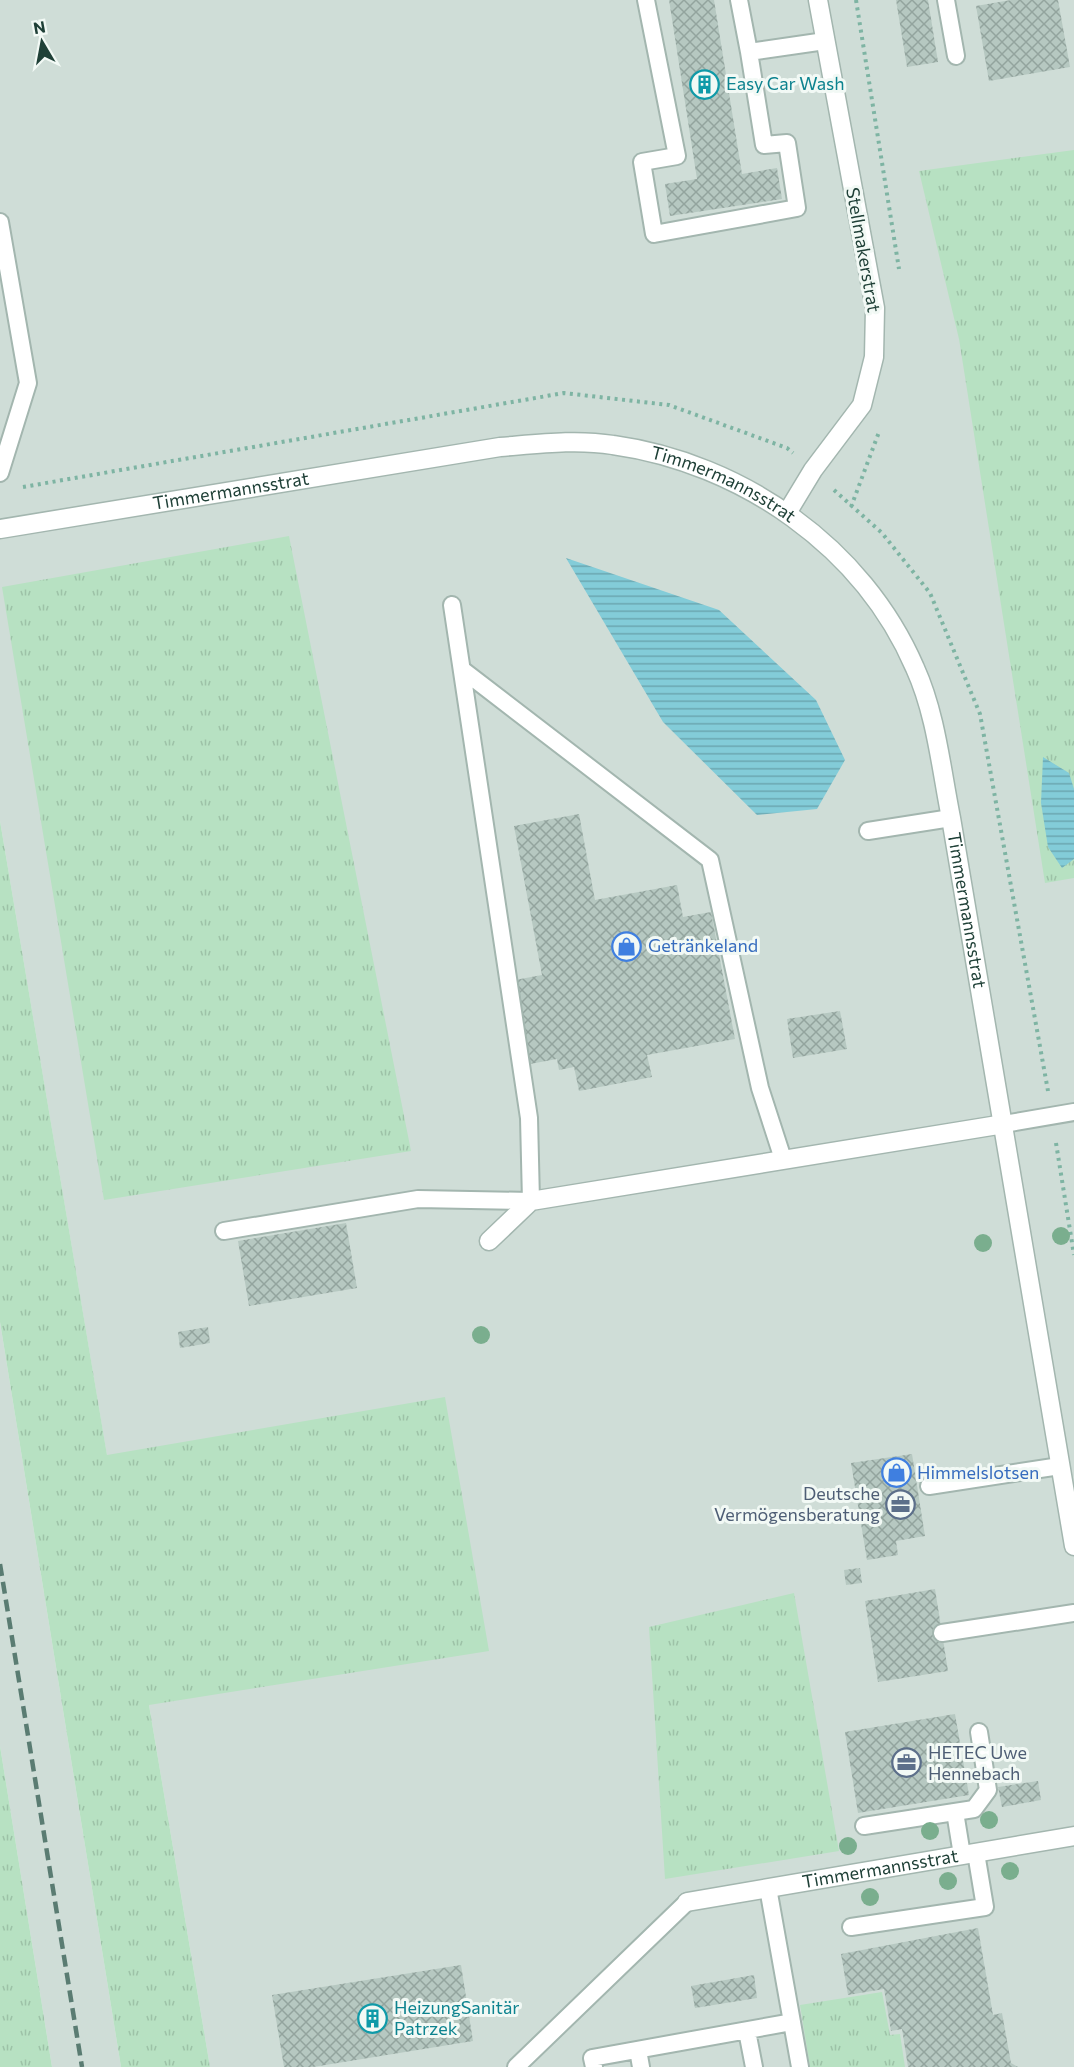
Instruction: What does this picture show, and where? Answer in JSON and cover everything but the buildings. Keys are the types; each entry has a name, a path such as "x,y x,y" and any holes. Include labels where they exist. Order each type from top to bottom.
{"street":[{"name":"Stellmakerstrat","path":"787,513 813,470 862,405 874,357 875,308 818,0"},
{"name":"Timmermannsstrat","path":"0,529 500,447 569,442 613,445 668,455 724,476 787,513 845,562 898,633 916,669 930,713 951,818 1004,1124 1074,1546"},
{"path":"489,1241 531,1201 1004,1124"},
{"name":"Timmermannsstrat","path":"687,1902 1074,1836"}],"lane":[{"path":"646,0 676,156 642,162 654,234 797,208 788,143 764,145 739,0"},
{"path":"946,0 956,57"},
{"path":"749,52 825,41"},
{"path":"0,222 28,383 0,473"},
{"path":"224,1231 418,1199 531,1201 529,1118 464,671 452,605"},
{"path":"464,671 710,860 760,1088 783,1159"},
{"path":"868,831 951,818"},
{"path":"1004,1124 1074,1112"},
{"path":"929,1486 1060,1466"},
{"path":"942,1633 1074,1613"},
{"path":"864,1826 974,1809 988,1790 979,1732"},
{"path":"851,1928 985,1907 955,1812"},
{"path":"768,1888 801,2067"},
{"path":"516,2067 687,1902"},
{"path":"594,2067 592,2058 792,2022"},
{"path":"747,2031 754,2067"},
{"path":"638,2050 641,2067"}],"path":[{"path":"12,491 564,393 669,405 742,433"},
{"path":"851,507 882,533 930,593 980,714 1052,1115 1074,1255"}],"shaded area":[{"path":"0,0 1074,0 1074,2067 210,2067 0,821"},
{"path":"0,1322 121,2067 52,2067 0,1746"}],"green space":[{"path":"1074,150 1074,878 1045,883 959,339 919,171"},
{"path":"289,536 411,1151 104,1200 2,587"},
{"path":"0,821 107,1455 445,1397 489,1651 149,1705 210,2067 121,2067 0,1322"},
{"path":"794,1593 839,1851 665,1879 649,1627"},
{"path":"0,1746 52,2067 0,2067"},
{"path":"882,1992 890,2035 900,2034 905,2067 810,2067 800,2005"}],"water":[{"path":"566,558 719,610 816,700 845,760 817,809 757,815 663,722"},
{"path":"1043,757 1069,773 1074,789 1074,859 1062,868 1048,847 1041,803"}],"railway":[{"path":"0,1564 82,2067"}],"place":[{"name":"Easy Car Wash","path":"705,84"},
{"name":"Getränkeland","path":"627,946"},
{"name":"Himmelslotsen","path":"896,1473"},
{"name":"Deutsche Vermögensberatung","path":"901,1504"},
{"name":"HETEC Uwe Hennebach","path":"907,1763"},
{"name":"HeizungSanitär Patrzek","path":"373,2018"}]}
